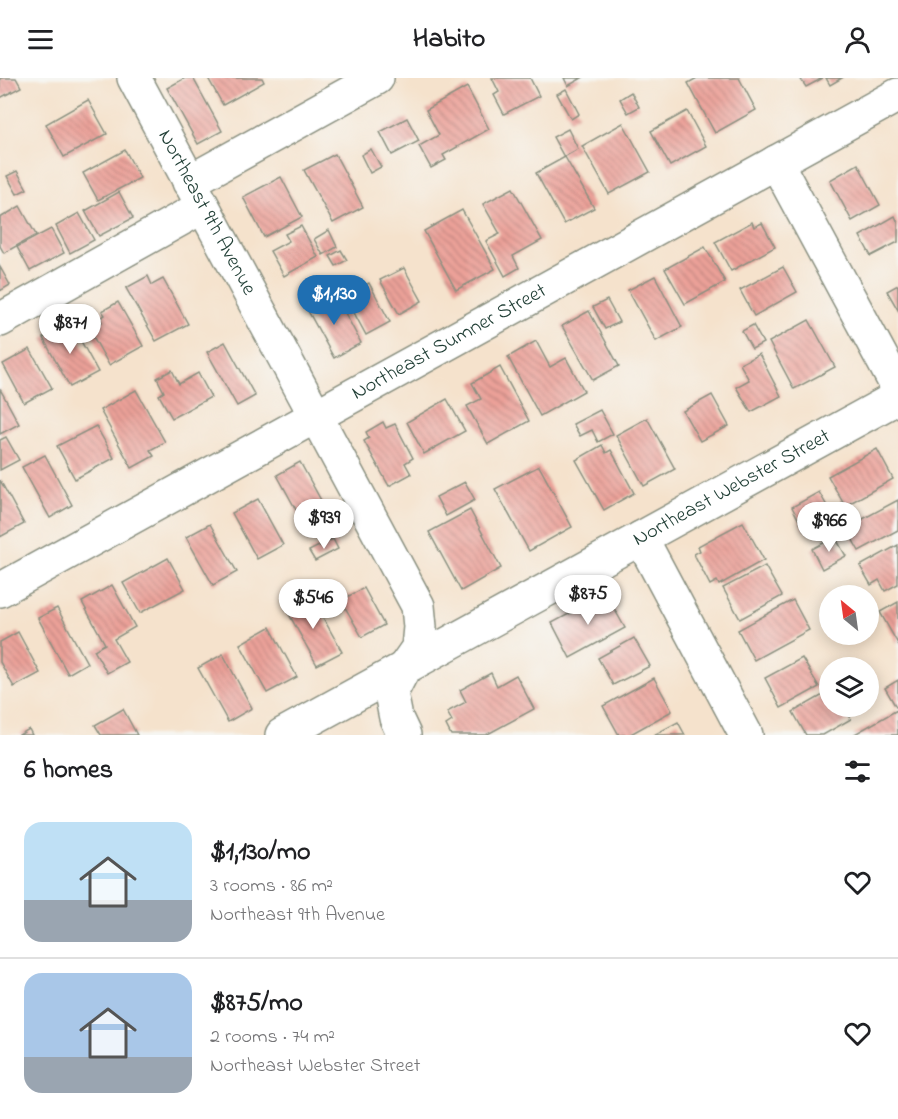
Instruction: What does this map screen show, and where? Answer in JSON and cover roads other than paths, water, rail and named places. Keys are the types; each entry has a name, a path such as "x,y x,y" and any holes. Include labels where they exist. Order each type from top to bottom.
{"street":[{"name":"Northeast 9th Avenue","path":"134,78 418,606 420,627 417,648 391,693 396,718 404,735"},
{"path":"0,321 378,78"},
{"name":"Northeast Sumner Street","path":"0,590 898,95"},
{"path":"776,162 898,388"},
{"name":"Northeast Webster Street","path":"282,735 898,397"},
{"path":"641,538 746,735"}]}
